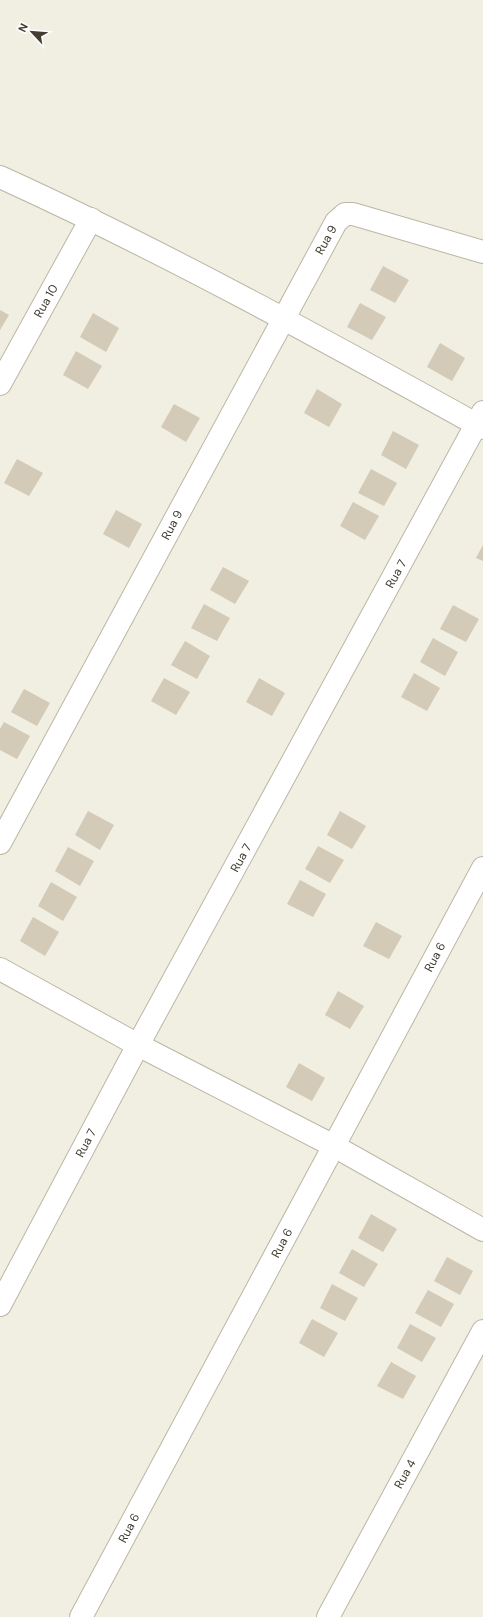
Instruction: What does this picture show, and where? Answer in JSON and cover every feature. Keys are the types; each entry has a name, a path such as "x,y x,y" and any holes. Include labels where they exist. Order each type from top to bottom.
{"street":[{"path":"0,177 92,219 481,422"},
{"name":"Rua 9","path":"0,843 336,222 345,214 349,214 483,252"},
{"name":"Rua 10","path":"0,384 92,219"},
{"name":"Rua 7","path":"0,1305 138,1045 481,422"},
{"name":"Rua 6","path":"81,1617 483,868"},
{"path":"0,969 138,1045 334,1146 483,1230"},
{"name":"Rua 4","path":"328,1617 483,1331"}],"building":[{"path":"383,266 409,280 395,303 370,290"},
{"path":"360,303 386,317 372,340 347,327"},
{"path":"0,310 9,315 0,330"},
{"path":"93,313 119,328 106,352 80,337"},
{"path":"440,343 465,358 452,381 427,367"},
{"path":"76,351 102,366 88,389 63,375"},
{"path":"317,389 342,404 329,427 304,413"},
{"path":"174,404 200,418 186,442 161,427"},
{"path":"393,431 419,445 406,469 381,455"},
{"path":"17,459 43,473 29,496 4,483"},
{"path":"371,469 397,483 384,506 358,493"},
{"path":"353,502 379,516 365,540 340,526"},
{"path":"116,510 142,524 129,548 103,534"},
{"path":"483,545 483,561 476,558"},
{"path":"223,567 249,581 235,604 210,590"},
{"path":"204,604 230,618 217,641 191,628"},
{"path":"453,605 479,619 466,642 440,629"},
{"path":"433,638 458,652 445,676 420,662"},
{"path":"185,641 210,656 197,679 171,665"},
{"path":"414,673 440,688 427,711 401,697"},
{"path":"164,678 190,692 176,715 151,701"},
{"path":"259,678 285,693 272,716 246,702"},
{"path":"24,689 50,703 37,726 11,712"},
{"path":"4,722 30,736 17,759 0,750 0,729"},
{"path":"88,811 114,825 100,850 75,835"},
{"path":"340,811 366,826 352,849 327,835"},
{"path":"318,846 344,860 330,883 305,869"},
{"path":"68,847 94,861 80,886 55,871"},
{"path":"300,880 326,894 313,917 287,904"},
{"path":"51,882 77,897 63,921 38,906"},
{"path":"33,917 59,932 45,956 20,941"},
{"path":"376,922 402,936 389,959 363,946"},
{"path":"338,991 364,1006 350,1029 325,1015"},
{"path":"299,1063 325,1078 312,1101 286,1087"},
{"path":"371,1214 397,1229 383,1252 358,1238"},
{"path":"352,1249 378,1264 364,1287 339,1273"},
{"path":"447,1257 473,1271 460,1295 434,1281"},
{"path":"332,1284 358,1298 345,1321 320,1308"},
{"path":"428,1290 454,1304 441,1327 415,1313"},
{"path":"312,1319 338,1333 324,1357 299,1343"},
{"path":"410,1324 436,1338 422,1362 397,1348"},
{"path":"391,1362 416,1376 403,1399 377,1386"}]}
